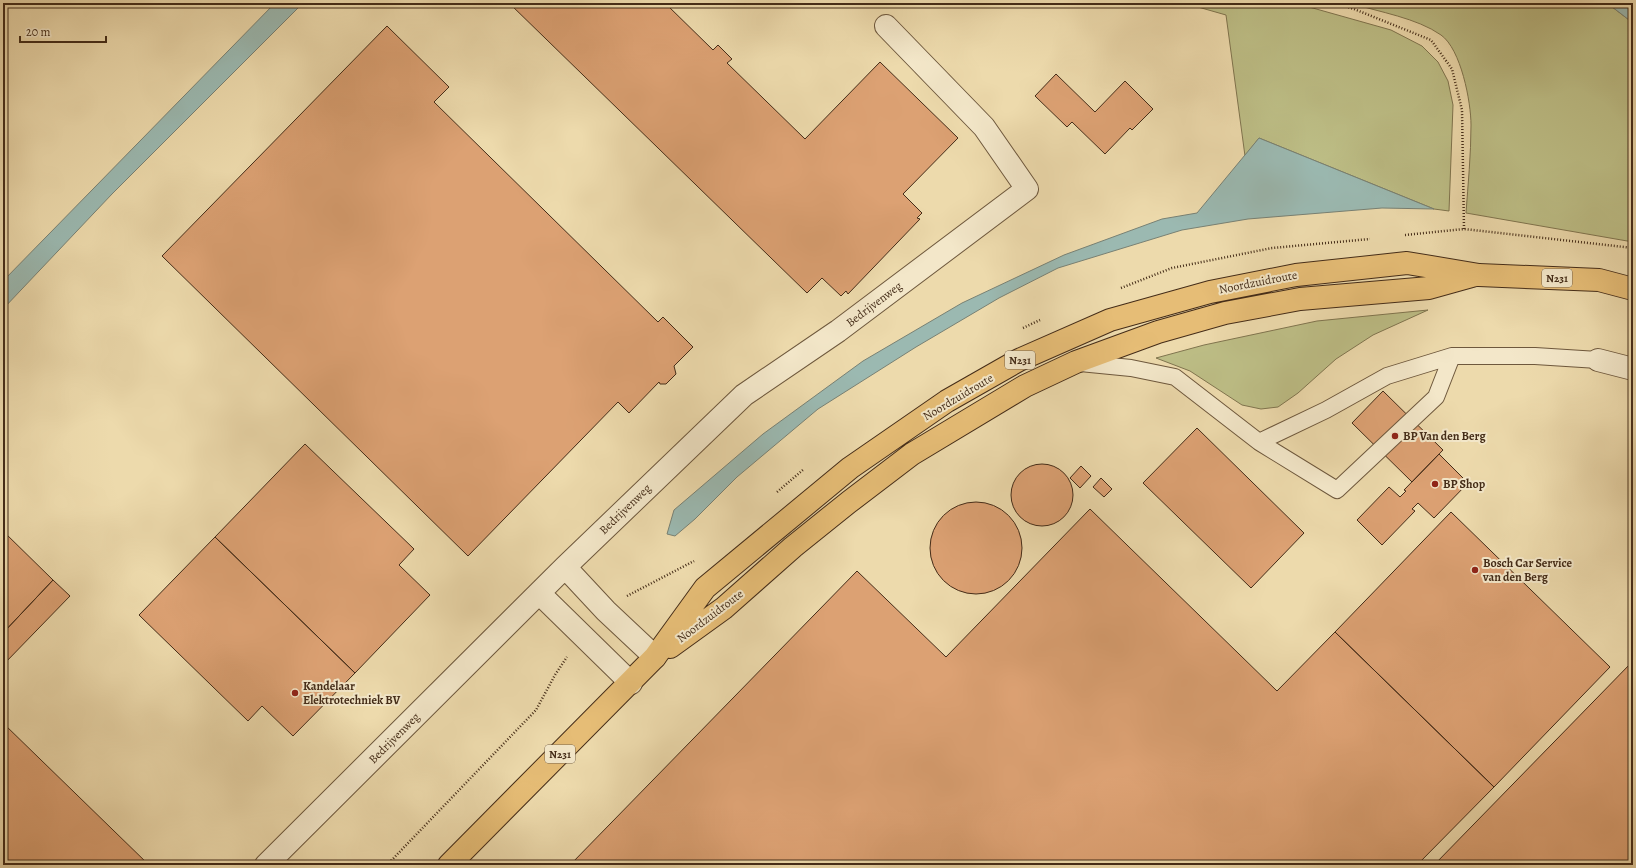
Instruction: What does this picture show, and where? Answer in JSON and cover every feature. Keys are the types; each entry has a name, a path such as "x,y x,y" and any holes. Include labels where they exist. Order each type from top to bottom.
{"main road":[{"name":"Noordzuidroute","path":"449,865 655,658 705,588 850,468 947,401 1020,360 1110,320 1210,292 1296,275 1407,263 1479,275 1599,280 1633,289"},
{"name":"Noordzuidroute","path":"655,658 724,608 806,537 912,454 1025,386 1076,362 1158,332 1225,313 1300,299 1429,288 1479,275"}],"street":[{"name":"Bedrijvenweg","path":"266,865 565,567 744,395 838,331 1027,189 984,127 886,26"},
{"path":"1598,360 1633,369"},
{"path":"565,567 606,611 655,658"},
{"path":"539,593 631,683"}],"lane":[{"path":"1076,362 1131,368 1175,377 1259,442 1338,490 1436,397 1452,356"},
{"path":"1259,442 1326,410 1387,376 1452,356 1535,356 1598,360"}],"path":[{"path":"1334,3 1354,9 1431,40 1452,69 1462,110 1464,229"}],"green space":[{"path":"1184,3 1295,3 1391,30 1422,46 1438,62 1448,81 1453,105 1449,211 1434,209 1259,138 1245,156 1226,15"},
{"path":"1350,3 1607,3 1633,23 1633,242 1466,213 1471,115 1464,77 1454,52 1448,42 1441,35 1421,24"},
{"path":"1428,310 1373,335 1336,359 1298,393 1278,407 1261,409 1242,405 1190,371 1156,358 1204,345 1317,321"}],"water":[{"path":"275,3 303,3 112,194 3,309 3,281"},
{"path":"1607,3 1633,3 1633,23"},
{"path":"1259,138 1434,209 1382,208 1248,219 1182,230 1058,268 999,298 916,347 818,409 737,477 695,519 675,536 667,534 674,510 763,434 863,361 962,303 1064,255 1162,219 1197,213"}],"building":[{"path":"509,3 665,3 713,50 718,45 732,59 727,63 805,139 880,62 958,138 903,194 922,213 917,218 920,219 848,294 846,291 841,296 822,278 807,293"},
{"path":"387,26 449,87 434,102 658,322 663,317 693,347 674,366 676,374 666,384 660,384 659,382 629,413 618,402 468,556 162,256"},
{"path":"1056,74 1095,112 1125,81 1153,109 1132,130 1130,128 1105,154 1072,122 1067,127 1035,96"},
{"path":"1383,391 1443,450 1412,482 1352,423"},
{"path":"1197,428 1304,533 1251,588 1143,483"},
{"path":"305,444 414,549 399,565 430,595 355,673 215,537"},
{"path":"1439,454 1468,483 1434,518 1418,503 1412,509 1415,511 1382,545 1357,520 1389,487 1400,497 1406,491 1404,490"},
{"path":"1036,464 1048,464 1064,473 1071,483 1073,495 1071,507 1064,517 1048,526 1036,526 1025,521 1016,512 1011,501 1011,489 1016,478 1025,469"},
{"path":"1081,466 1091,476 1080,488 1070,478"},
{"path":"1101,478 1112,489 1104,497 1093,487"},
{"path":"976,502 994,506 1008,516 1018,530 1022,548 1018,566 1008,580 994,590 976,594 958,590 944,580 934,566 930,548 934,530 944,516 958,506"},
{"path":"1090,509 1277,691 1335,632 1494,787 1417,865 570,865 857,571 946,657"},
{"path":"1451,512 1610,667 1494,787 1335,632"},
{"path":"3,531 53,580 3,633"},
{"path":"215,537 355,673 293,736 262,706 248,721 139,615"},
{"path":"53,580 70,596 3,665 3,633"},
{"path":"1633,661 1633,865 1434,865"},
{"path":"3,723 149,865 3,865"}],"place":[{"name":"BP Van den Berg","path":"1395,436"},
{"name":"BP Shop","path":"1435,484"},
{"name":"Bosch Car Service van den Berg","path":"1475,570"},
{"name":"Kandelaar Elektrotechniek BV","path":"295,693"}]}
